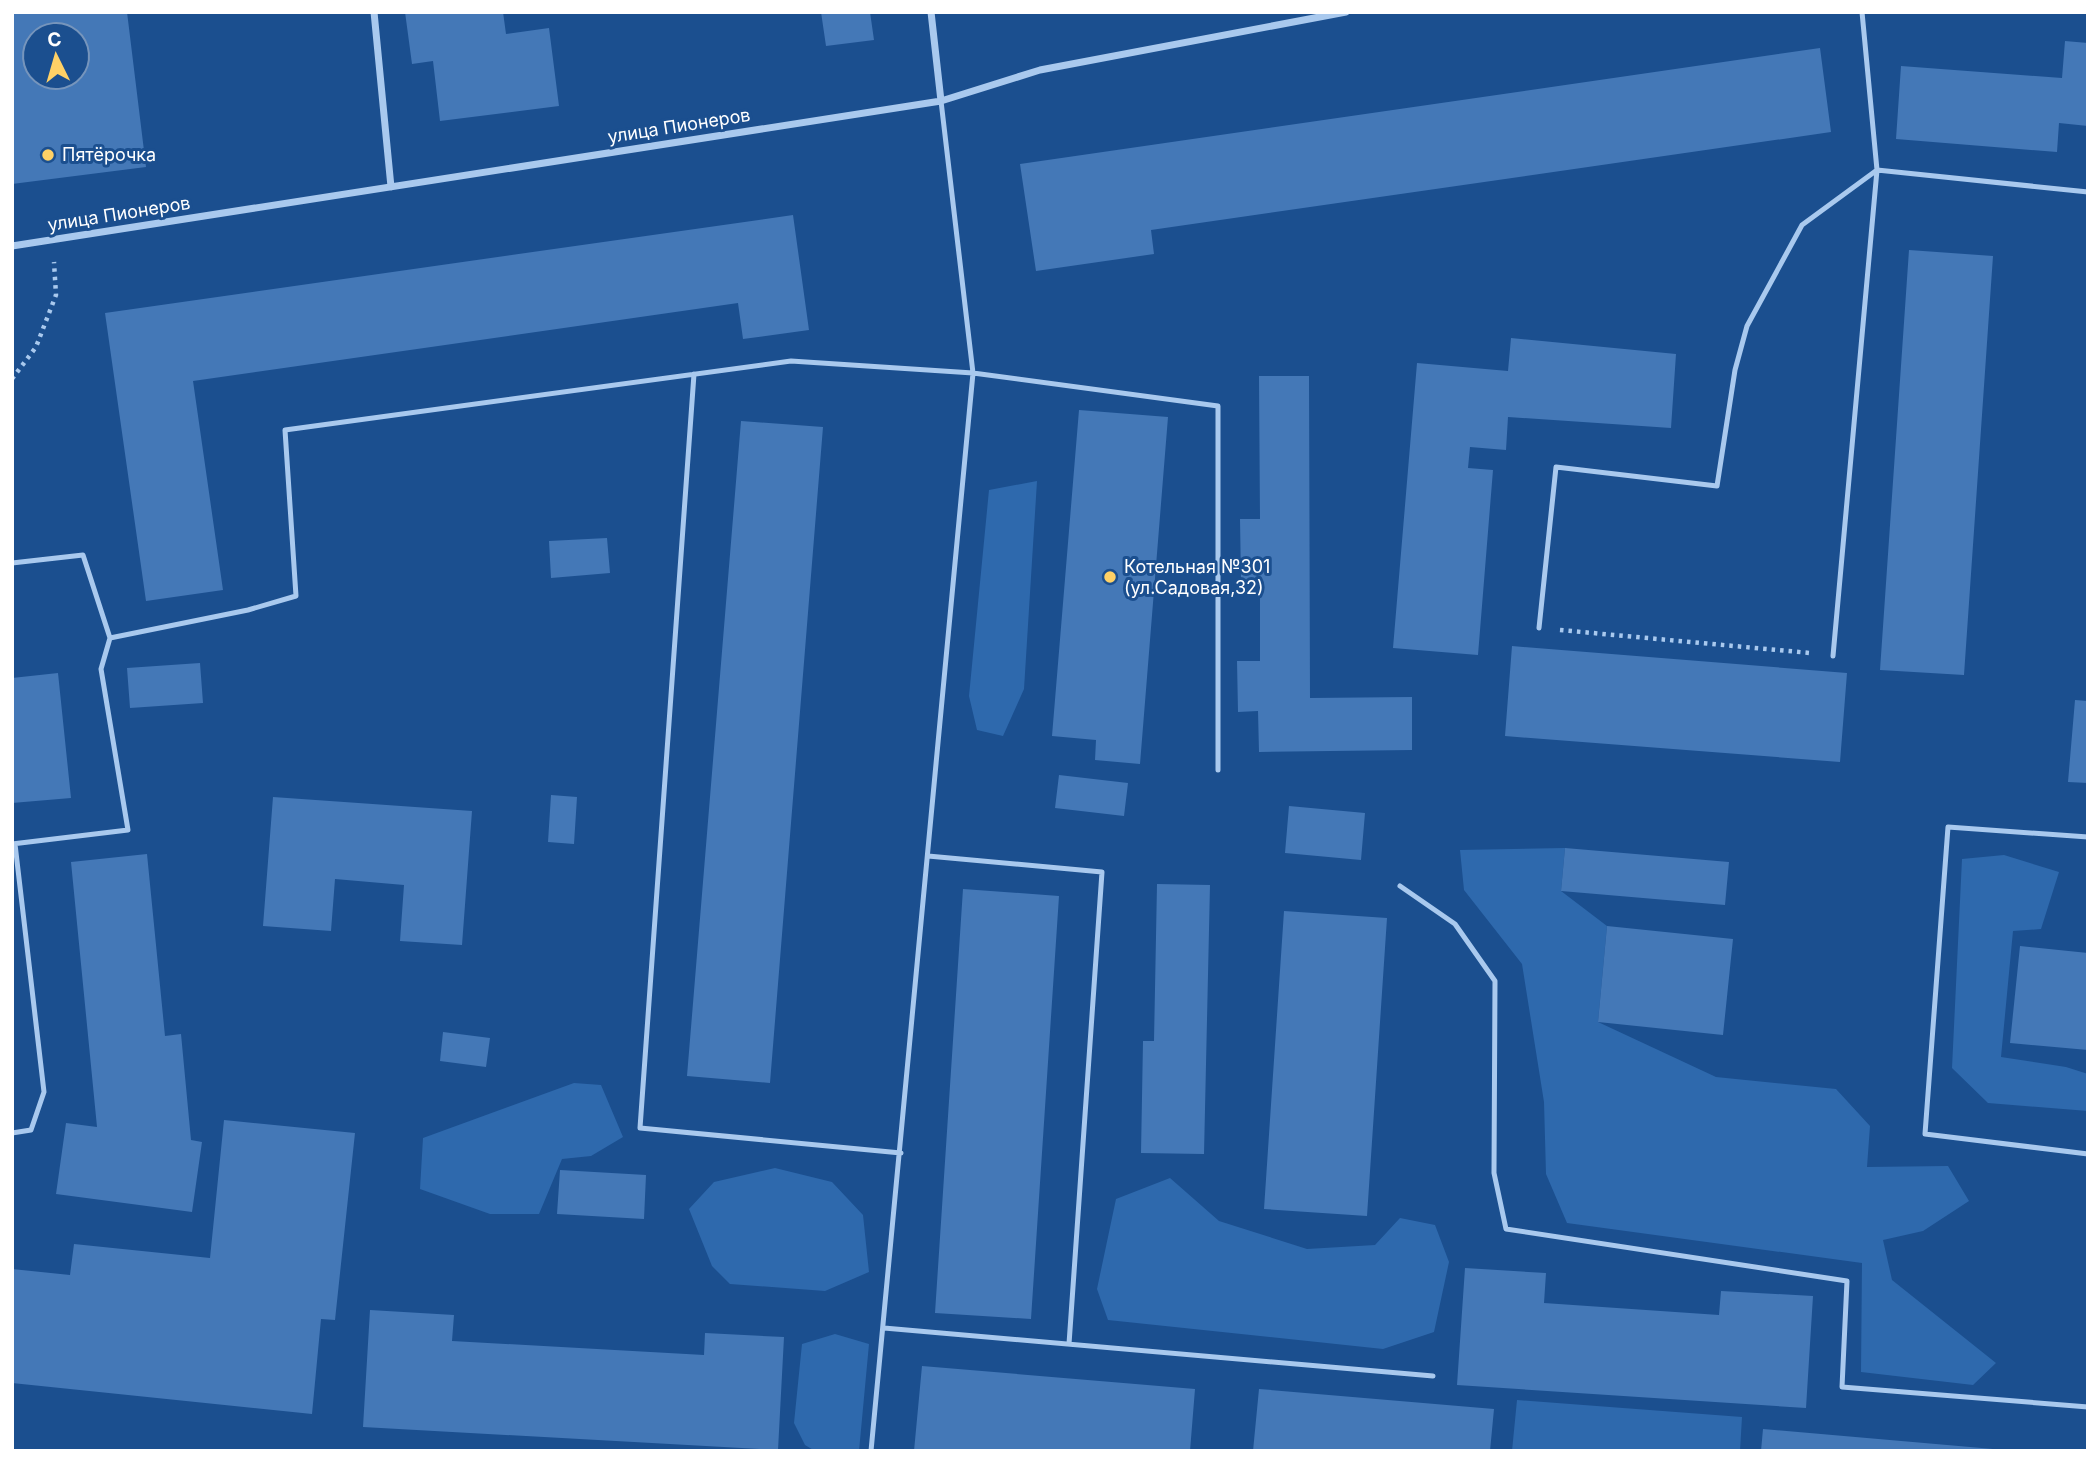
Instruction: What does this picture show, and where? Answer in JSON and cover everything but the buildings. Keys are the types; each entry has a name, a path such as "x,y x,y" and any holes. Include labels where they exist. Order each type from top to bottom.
{"street":[{"path":"374,12 391,187"},
{"path":"931,12 941,101"},
{"name":"улица Пионеров","path":"12,246 941,101 1040,70 1346,12"}],"lane":[{"path":"1833,656 1877,170 1862,12"},
{"path":"871,1451 974,373 941,101"},
{"path":"1539,628 1556,467 1717,486 1735,369 1747,326 1802,225 1877,170 2088,192"},
{"path":"110,638 248,610 296,596 285,430 791,361 974,373 1218,406 1218,770"},
{"path":"694,374 640,1128 901,1153"},
{"path":"12,563 83,555 110,638 101,669 128,830 13,844 44,1092 31,1130 12,1133"},
{"path":"2088,837 1948,827 1925,1134 2088,1154"},
{"path":"928,856 1102,872 1069,1344"},
{"path":"1400,887 1455,924 1495,981 1494,1173 1506,1228 1847,1281 1842,1387 2088,1408"},
{"path":"884,1328 1433,1376"}],"path":[{"path":"12,379 36,347 56,295 52,240"},
{"path":"1539,628 1833,656"}],"shaded area":[{"path":"1037,481 1024,689 1003,736 977,730 969,696 989,490"},
{"path":"1565,848 1561,891 1607,926 1598,1022 1716,1077 1836,1089 1870,1126 1867,1167 1948,1166 1969,1201 1923,1231 1883,1240 1892,1280 1996,1363 1973,1385 1861,1372 1862,1263 1567,1223 1546,1174 1544,1102 1522,964 1464,890 1460,850"},
{"path":"2004,855 2059,872 2041,929 2013,931 2001,1057 2066,1067 2088,1074 2088,1111 1988,1103 1952,1068 1962,859"},
{"path":"574,1083 601,1085 623,1137 591,1156 562,1159 539,1214 490,1214 420,1189 423,1138"},
{"path":"775,1168 832,1182 863,1215 869,1272 825,1291 730,1284 712,1266 689,1209 714,1182"},
{"path":"1170,1178 1219,1221 1307,1249 1375,1245 1400,1218 1435,1225 1449,1262 1434,1332 1383,1349 1108,1320 1097,1289 1116,1199"},
{"path":"835,1334 869,1344 859,1451 815,1451 805,1445 794,1423 802,1344"},
{"path":"1517,1400 1742,1417 1740,1451 1512,1451"}],"place":[{"name":"Пятёрочка","path":"48,155"},
{"name":"Котельная №301 (ул.Садовая,32)","path":"1110,577"}]}
